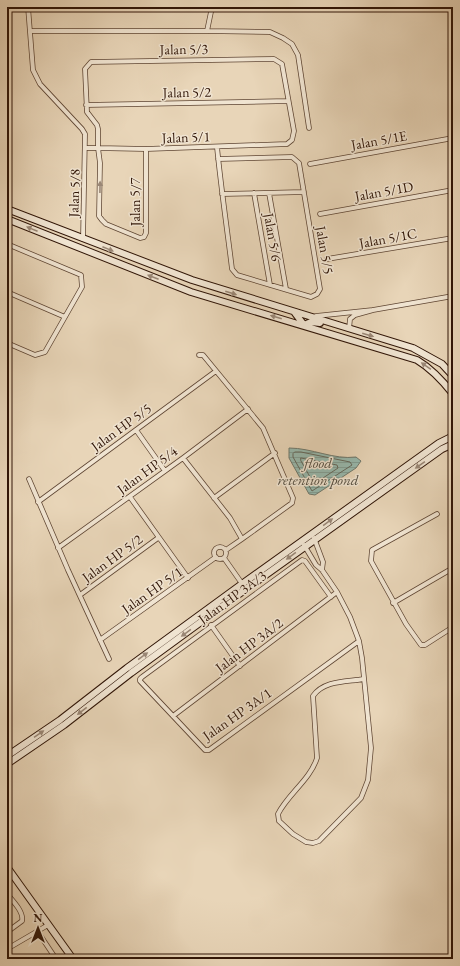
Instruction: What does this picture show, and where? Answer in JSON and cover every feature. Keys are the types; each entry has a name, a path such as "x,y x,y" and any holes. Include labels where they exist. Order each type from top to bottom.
{"street":[{"name":"Jalan 5/8","path":"28,7 33,70 40,84 85,134 86,148 83,239"},
{"path":"207,31 212,7"},
{"path":"30,31 270,32 292,44 298,56 309,128"},
{"name":"Jalan 5/3","path":"106,224 100,216 100,163 98,129 97,125 87,112 86,105 85,69 92,62 274,59 282,64 294,131 292,140 287,144"},
{"name":"Jalan 5/2","path":"86,105 288,101"},
{"name":"Jalan 5/1E","path":"310,164 453,138"},
{"name":"Jalan 5/1","path":"86,148 146,149 287,144"},
{"name":"Jalan 5/5","path":"217,147 218,160 222,194 232,268 237,275 312,297 317,294 320,289 299,163 292,157 218,160"},
{"name":"Jalan 5/7","path":"106,224 140,238 144,237 146,233 146,149"},
{"name":"Jalan 5/1D","path":"320,214 453,190"},
{"path":"222,194 304,192"},
{"name":"Jalan 5/6","path":"254,193 270,285"},
{"path":"269,193 286,289"},
{"path":"7,209 192,280 414,348 442,364 453,376"},
{"path":"7,219 191,292 417,360 428,367 442,380 453,394"},
{"name":"Jalan 5/1C","path":"327,259 453,238"},
{"path":"7,244 81,275 82,287 45,352 35,355 7,343"},
{"path":"191,292 192,280"},
{"path":"7,292 65,317"},
{"path":"307,316 322,316 373,310 453,296"},
{"path":"349,329 350,319 354,315 373,310"},
{"path":"295,312 304,326"},
{"path":"304,326 311,322 339,326"},
{"path":"199,355 202,354 263,428 293,498 292,503 226,550 224,558"},
{"name":"Jalan HP 5/5","path":"38,502 216,371"},
{"name":"Jalan HP 5/4","path":"58,548 248,410"},
{"path":"136,430 165,471"},
{"path":"313,537 439,443 453,436"},
{"path":"7,764 64,725 244,587 303,544 442,449 453,444"},
{"path":"214,498 274,453"},
{"path":"183,458 230,518 242,539"},
{"path":"29,479 58,548 109,659"},
{"path":"130,497 188,578"},
{"path":"437,514 372,550 371,561 406,624 421,645 453,627"},
{"path":"313,537 323,562 322,570"},
{"name":"Jalan HP 5/2","path":"80,595 158,538"},
{"path":"303,544 337,592 350,617 359,641 364,680 371,748 368,780 361,798 319,841 313,843 306,842 293,834 280,821 278,814 282,805 314,767 317,758 313,696 318,689 332,683 364,680"},
{"path":"224,558 220,559 216,557 214,553 216,548 222,547 226,550"},
{"name":"Jalan HP 5/1","path":"100,640 216,557"},
{"path":"224,558 244,587"},
{"name":"Jalan HP 3A/3","path":"140,681 142,677 211,625 302,560 305,561 330,597"},
{"path":"393,602 453,568"},
{"path":"7,582 9,593 7,600"},
{"path":"7,756 60,720 127,668 244,587"},
{"name":"Jalan HP 3A/2","path":"173,716 337,592"},
{"path":"211,625 240,666"},
{"name":"Jalan HP 3A/1","path":"140,681 205,750 209,750 359,641"},
{"path":"7,867 73,959"},
{"path":"7,894 22,913 24,919 7,932"},
{"path":"7,949 48,925"},
{"path":"38,932 56,959"}],"water":[{"name":"flood retention pond","path":"289,448 339,457 356,457 361,461 356,468 315,495 309,494 289,458"}]}
